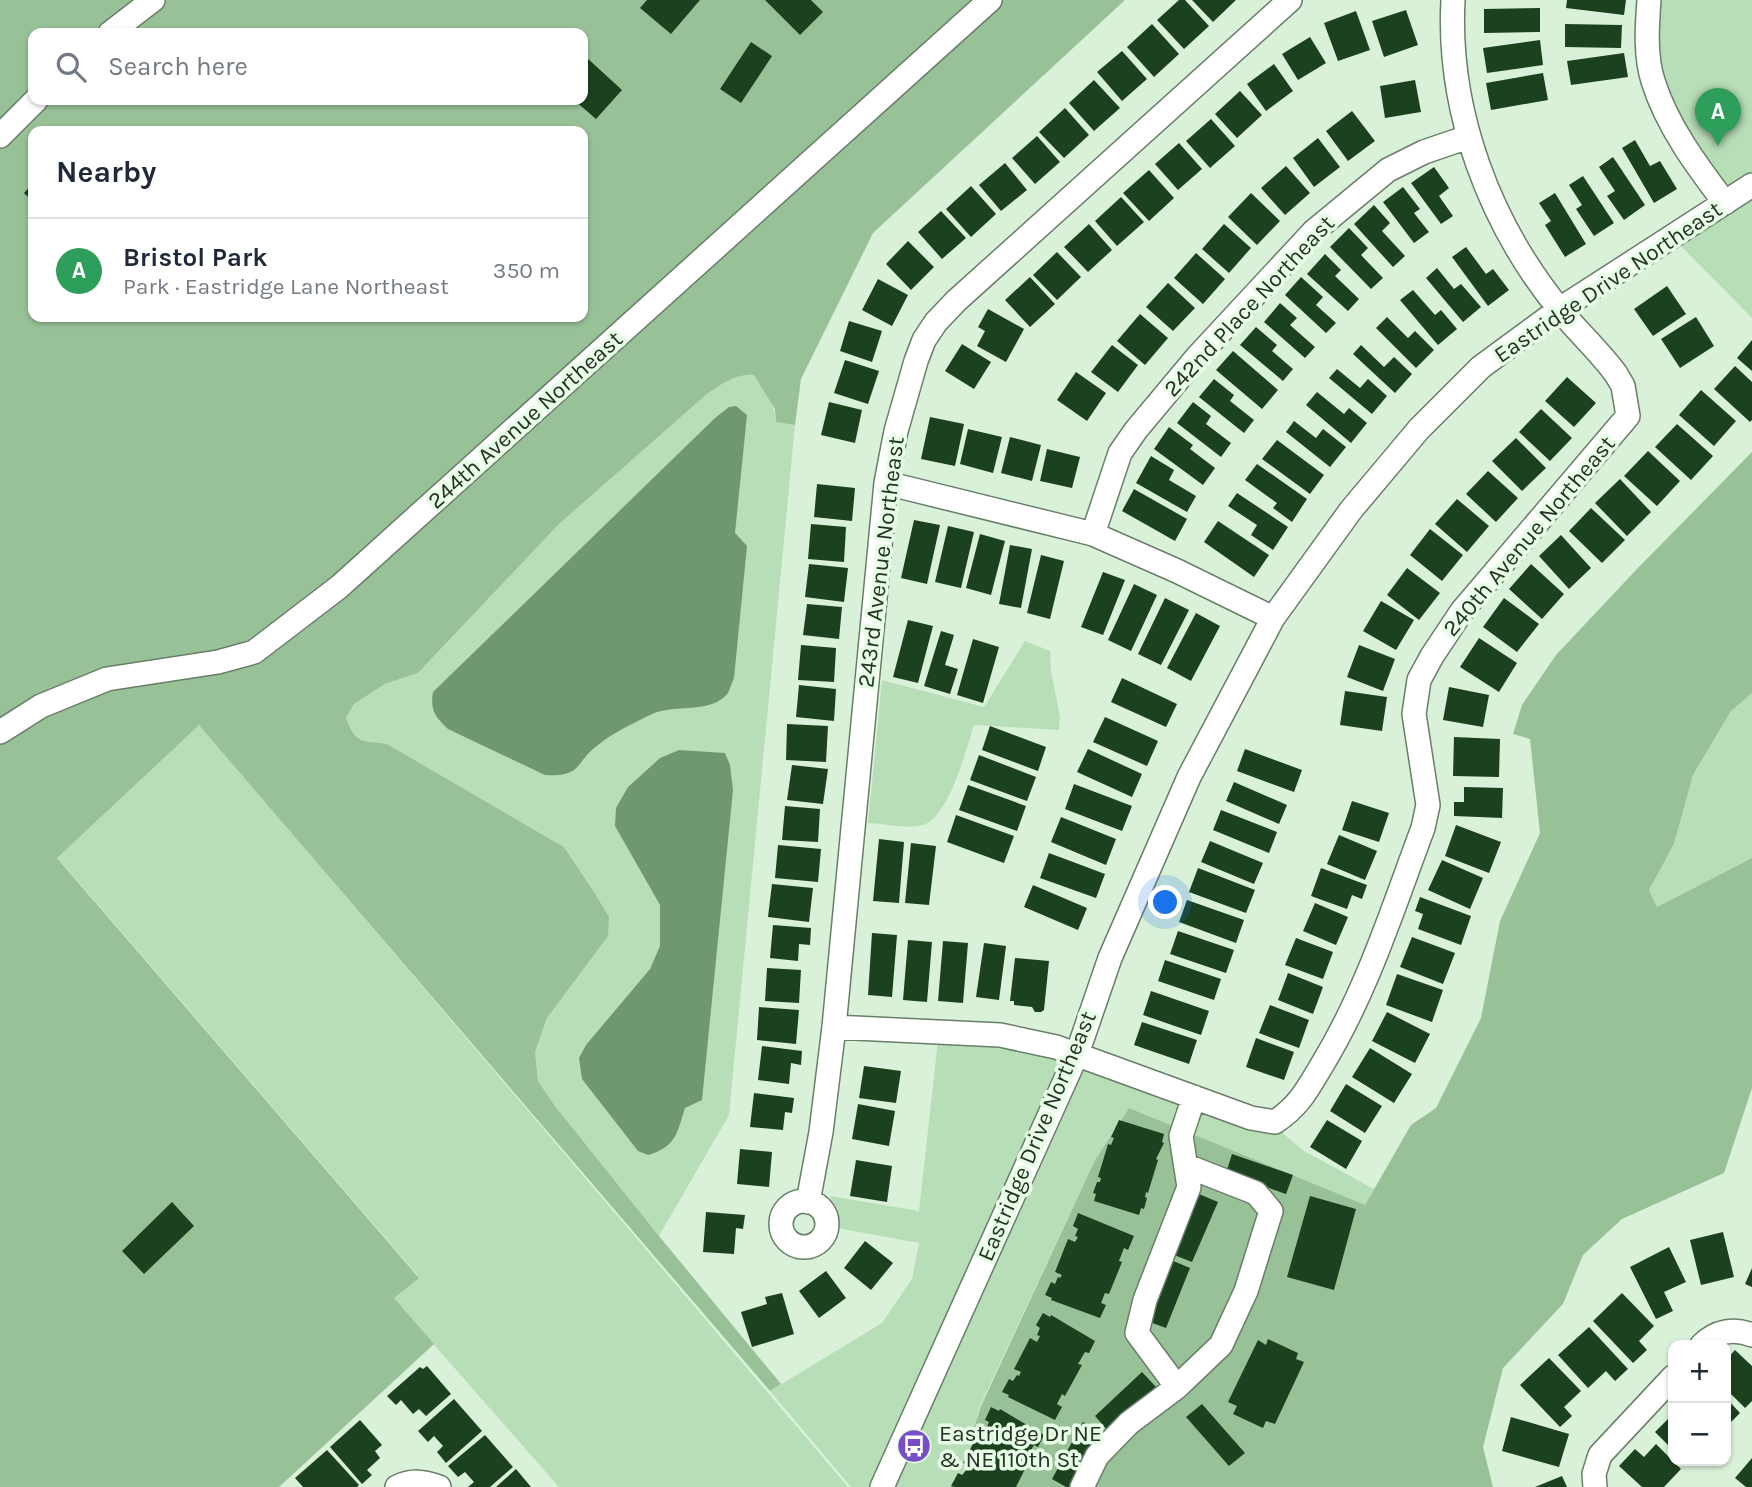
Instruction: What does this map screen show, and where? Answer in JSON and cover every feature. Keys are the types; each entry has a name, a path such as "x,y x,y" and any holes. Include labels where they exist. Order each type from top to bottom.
{"street":[{"path":"117,28 153,0"},
{"name":"244th Avenue Northeast","path":"0,732 41,706 107,679 218,663 254,652 283,632 339,587 990,0"},
{"name":"243rd Avenue Northeast","path":"808,1202 821,1132 834,1027 886,483 906,390 924,340 936,322 966,292 1290,0"},
{"path":"1453,0 1455,74 1468,137 1498,213 1560,309"},
{"path":"1649,0 1647,37 1653,80 1672,125 1725,203"},
{"path":"0,136 31,105"},
{"name":"242nd Place Northeast","path":"1093,534 1120,453 1136,430 1197,357 1314,231 1388,170 1424,152 1468,137"},
{"name":"Eastridge Drive Northeast","path":"886,1485 1077,1054 1110,958 1189,776 1273,618 1351,510 1419,429 1481,367 1560,309 1752,186"},
{"name":"240th Avenue Northeast","path":"1194,1097 1251,1118 1275,1122 1292,1111 1348,1021 1423,828 1428,805 1414,714 1419,680 1462,611 1628,416 1623,386 1616,374 1560,309"},
{"path":"886,483 1093,534 1156,561 1273,618"},
{"path":"834,1027 999,1035 1056,1047 1194,1097 1181,1136 1189,1188 1145,1300 1137,1333 1177,1387"},
{"path":"1082,1487 1097,1456 1129,1423 1177,1387 1221,1345 1246,1291 1271,1211 1256,1193 1187,1166"},
{"path":"1710,1340 1730,1331 1752,1335"},
{"path":"1595,1484 1600,1455 1668,1382"},
{"path":"397,1487 408,1482 423,1481 439,1487"}],"shaded area":[{"path":"0,0 1125,0 873,233 801,379 795,425 776,422 775,409 754,375 735,377 707,394 559,524 418,673 385,684 354,704 346,718 360,739 387,744 564,847 592,889 609,917 608,936 547,1018 535,1052 538,1081 659,1236 781,1384 770,1391 199,725 57,858 419,1278 394,1298 434,1344 279,1487 0,1487"},
{"path":"1649,0 1752,0 1752,318 1672,237 1725,203 1653,80"},
{"path":"746,374 754,375 766,391 776,422 795,425 729,1115 659,1236 538,1081 535,1052 547,1018 607,936 592,889 564,847 387,744 361,739 353,732 346,718 354,704 385,684 418,673 559,524 707,394 726,381"},
{"path":"736,406 747,415 735,533 747,546 734,678 728,693 712,704 659,712 623,728 604,740 577,768 566,774 545,775 448,729 434,713 433,692 715,418 729,407"},
{"path":"1752,452 1752,693 1731,711 1693,775 1674,844 1649,890 1657,907 1752,858 1752,1088 1724,1173 1622,1219 1583,1255 1563,1304 1503,1368 1483,1447 1493,1487 994,1487 974,1428 981,1406 1095,1160 1129,1108 1365,1205 1411,1125 1436,1108 1481,1018 1500,921 1540,833 1530,739 1513,734 1522,705 1556,655"},
{"path":"1025,641 1050,651 1060,717 1059,730 974,725 955,781 941,810 932,819 923,825 910,827 868,823 882,680 984,707"},
{"path":"1752,693 1752,858 1657,907 1649,890 1674,844 1693,775 1731,711"},
{"path":"200,725 848,1487 559,1487 393,1298 419,1277 0,791 0,763"},
{"path":"679,750 725,753 730,765 733,790 702,1100 685,1108 677,1132 670,1143 648,1155 638,1151 582,1079 579,1058 586,1045 650,969 660,946 660,905 615,826 616,808 628,787 660,758"},
{"path":"939,1031 1000,1035 1269,1122 1304,1151 1374,1189 1365,1206 1129,1108 1095,1160 980,1406 974,1428 994,1487 851,1487 770,1391 882,1323 912,1279 919,1243 837,1228 830,1196 919,1211"}],"building":[{"path":"647,0 700,0 671,34 640,8"},
{"path":"765,0 811,0 823,12 800,35"},
{"path":"1179,0 1185,0 1209,26 1184,49 1157,20"},
{"path":"1192,0 1236,0 1213,22"},
{"path":"1567,0 1626,0 1624,15 1566,8"},
{"path":"1540,8 1540,32 1484,33 1484,9"},
{"path":"1406,10 1418,45 1384,57 1372,21"},
{"path":"1356,11 1370,50 1338,61 1324,23"},
{"path":"1152,24 1179,54 1154,77 1127,47"},
{"path":"1565,24 1622,25 1621,48 1565,47"},
{"path":"1310,37 1326,63 1298,80 1282,54"},
{"path":"1540,40 1543,65 1487,73 1483,48"},
{"path":"751,42 772,56 741,103 720,89"},
{"path":"1122,51 1147,79 1122,101 1097,72"},
{"path":"1624,53 1628,77 1571,85 1567,61"},
{"path":"588,59 622,90 596,119 580,105 588,105"},
{"path":"1274,64 1293,91 1266,111 1247,84"},
{"path":"1543,73 1548,100 1491,110 1486,83"},
{"path":"1094,80 1120,108 1094,131 1069,103"},
{"path":"1415,80 1421,112 1385,118 1380,86"},
{"path":"1240,91 1262,115 1237,138 1215,114"},
{"path":"1065,108 1089,135 1064,158 1039,132"},
{"path":"1352,111 1375,141 1348,161 1326,131"},
{"path":"1211,119 1235,146 1210,168 1186,141"},
{"path":"1037,136 1060,162 1035,184 1012,158"},
{"path":"1318,138 1340,167 1314,187 1293,158"},
{"path":"1635,140 1650,166 1660,161 1677,189 1654,203 1622,148"},
{"path":"1179,143 1202,169 1178,190 1155,164"},
{"path":"1613,157 1645,205 1624,220 1607,196 1615,191 1599,167"},
{"path":"1005,163 1027,190 1001,211 979,185"},
{"path":"1286,166 1310,193 1285,215 1261,188"},
{"path":"1434,167 1449,188 1439,196 1453,216 1441,224 1411,183"},
{"path":"1149,170 1174,198 1149,221 1123,193"},
{"path":"1583,176 1614,223 1594,236 1576,209 1582,205 1569,185"},
{"path":"971,186 996,214 971,237 946,209"},
{"path":"1403,187 1420,209 1414,213 1429,232 1414,243 1383,202"},
{"path":"1251,193 1280,221 1257,245 1228,217"},
{"path":"1555,193 1586,244 1565,257 1545,225 1551,221 1539,203"},
{"path":"1121,197 1144,222 1117,246 1095,221"},
{"path":"1374,205 1390,223 1382,231 1405,256 1393,267 1354,224"},
{"path":"941,211 966,238 942,259 918,232"},
{"path":"1089,224 1112,250 1088,272 1064,247"},
{"path":"1224,224 1251,248 1229,273 1202,249"},
{"path":"1349,228 1368,248 1361,255 1383,278 1371,289 1330,247"},
{"path":"908,241 934,267 911,290 886,264"},
{"path":"1466,247 1486,274 1493,269 1509,290 1488,306 1452,257"},
{"path":"1057,252 1081,277 1057,300 1033,275"},
{"path":"1196,253 1225,279 1203,304 1174,278"},
{"path":"1325,254 1341,270 1335,276 1359,299 1348,311 1307,274"},
{"path":"1437,268 1454,289 1461,284 1481,307 1463,322 1426,278"},
{"path":"1030,277 1055,304 1030,327 1005,300"},
{"path":"1301,277 1323,297 1316,305 1336,323 1326,333 1285,295"},
{"path":"878,279 908,295 892,326 862,310"},
{"path":"1168,283 1195,308 1173,331 1146,307"},
{"path":"1667,286 1686,314 1653,336 1634,309"},
{"path":"1413,290 1435,315 1441,310 1457,329 1438,345 1400,300"},
{"path":"1280,303 1297,318 1290,325 1315,347 1305,358 1264,322"},
{"path":"988,309 1024,329 1006,362 977,346 985,331 978,327"},
{"path":"1140,314 1168,338 1145,365 1117,341"},
{"path":"1387,317 1408,338 1415,331 1434,350 1416,368 1376,328"},
{"path":"1696,317 1714,346 1680,368 1661,339"},
{"path":"849,321 882,331 872,362 840,351"},
{"path":"1256,327 1277,345 1272,351 1293,369 1283,381 1240,345"},
{"path":"1752,340 1752,371 1737,358"},
{"path":"962,344 991,362 974,389 945,371"},
{"path":"1112,345 1138,365 1118,392 1091,372"},
{"path":"1361,345 1384,367 1394,357 1412,374 1395,393 1353,354"},
{"path":"1233,351 1278,390 1262,409 1216,370"},
{"path":"845,360 879,371 868,404 834,393"},
{"path":"1735,366 1752,382 1750,422 1714,389"},
{"path":"1337,369 1360,388 1368,379 1387,396 1372,414 1329,378"},
{"path":"1076,372 1106,393 1087,421 1057,400"},
{"path":"1567,377 1596,403 1574,427 1545,401"},
{"path":"1214,379 1234,395 1230,401 1254,420 1244,433 1199,397"},
{"path":"1701,390 1736,421 1714,446 1679,415"},
{"path":"1317,392 1344,414 1349,408 1367,423 1351,443 1306,405"},
{"path":"829,402 862,410 855,443 821,435"},
{"path":"1193,402 1211,416 1206,424 1231,443 1221,457 1177,423"},
{"path":"1541,409 1572,438 1550,461 1519,432"},
{"path":"930,417 964,424 955,466 921,459"},
{"path":"1294,421 1316,438 1323,429 1346,447 1330,467 1286,432"},
{"path":"1677,424 1713,456 1691,480 1655,447"},
{"path":"1169,427 1193,445 1190,449 1215,468 1203,485 1154,449"},
{"path":"968,429 1002,437 993,473 960,464"},
{"path":"1010,437 1041,445 1032,481 1001,473"},
{"path":"1516,438 1546,468 1522,491 1492,461"},
{"path":"1277,440 1324,475 1310,494 1262,459"},
{"path":"1047,449 1080,457 1072,488 1040,481"},
{"path":"1648,451 1680,481 1657,506 1624,476"},
{"path":"1151,456 1174,470 1169,480 1196,496 1187,512 1136,483"},
{"path":"1257,464 1307,499 1292,522 1273,508 1277,503 1245,480"},
{"path":"1488,471 1518,498 1496,522 1466,494"},
{"path":"1620,479 1651,512 1627,536 1595,503"},
{"path":"817,484 855,488 852,521 814,517"},
{"path":"1134,489 1187,519 1175,541 1122,511"},
{"path":"1237,493 1288,527 1273,550 1251,535 1257,525 1228,506"},
{"path":"1457,499 1489,526 1467,552 1435,524"},
{"path":"1591,508 1625,540 1602,563 1569,531"},
{"path":"914,520 940,525 927,584 901,578"},
{"path":"1218,521 1269,555 1254,577 1204,542"},
{"path":"811,524 846,527 844,562 808,559"},
{"path":"948,526 974,532 961,588 935,582"},
{"path":"1430,529 1463,555 1442,581 1410,555"},
{"path":"980,534 1005,541 991,595 966,588"},
{"path":"1561,535 1591,568 1569,589 1539,556"},
{"path":"1010,545 1032,549 1021,608 999,604"},
{"path":"1041,555 1064,561 1050,619 1027,613"},
{"path":"809,564 848,568 844,602 805,597"},
{"path":"1531,564 1564,594 1542,619 1509,589"},
{"path":"1407,568 1440,593 1419,620 1387,595"},
{"path":"1103,572 1125,580 1103,635 1081,627"},
{"path":"1134,584 1157,595 1131,651 1108,640"},
{"path":"1165,598 1189,610 1161,665 1138,654"},
{"path":"1504,598 1539,624 1517,652 1483,627"},
{"path":"1381,601 1414,620 1396,650 1363,631"},
{"path":"807,604 842,607 839,639 803,635"},
{"path":"1196,613 1220,626 1191,681 1167,668"},
{"path":"908,620 933,626 918,683 893,677"},
{"path":"941,631 954,635 945,665 958,669 950,694 924,686"},
{"path":"1479,638 1517,663 1499,692 1460,667"},
{"path":"973,639 999,647 983,703 957,695"},
{"path":"801,645 836,648 834,682 798,680"},
{"path":"1359,645 1395,659 1383,691 1347,677"},
{"path":"1122,678 1177,704 1166,727 1111,702"},
{"path":"799,685 836,689 834,721 796,717"},
{"path":"1449,687 1489,695 1483,727 1443,720"},
{"path":"1345,691 1387,697 1382,731 1340,725"},
{"path":"1105,717 1158,741 1147,766 1093,742"},
{"path":"787,724 828,726 826,762 786,760"},
{"path":"990,726 1046,747 1038,771 982,750"},
{"path":"1454,737 1500,739 1499,777 1453,776"},
{"path":"1088,749 1142,774 1132,797 1077,772"},
{"path":"1245,749 1302,770 1294,792 1237,771"},
{"path":"979,755 1036,777 1027,801 970,780"},
{"path":"792,765 828,769 823,804 787,800"},
{"path":"1234,782 1287,805 1279,824 1226,801"},
{"path":"1074,784 1132,806 1122,831 1065,809"},
{"path":"968,785 1026,806 1017,831 959,810"},
{"path":"1464,787 1503,788 1502,818 1454,816 1454,802 1464,802"},
{"path":"1352,801 1389,813 1379,842 1342,830"},
{"path":"785,806 820,809 818,842 782,840"},
{"path":"1221,810 1277,832 1269,853 1213,830"},
{"path":"956,815 1014,836 1004,863 947,842"},
{"path":"1061,817 1116,839 1106,865 1051,842"},
{"path":"1456,825 1501,842 1489,873 1445,856"},
{"path":"1339,835 1377,851 1365,880 1327,864"},
{"path":"879,839 904,842 899,903 873,901"},
{"path":"1210,841 1263,863 1254,884 1201,862"},
{"path":"911,843 936,846 929,905 905,903"},
{"path":"778,845 821,849 818,882 775,878"},
{"path":"1049,853 1105,874 1096,898 1040,878"},
{"path":"1442,860 1483,878 1470,909 1428,890"},
{"path":"1198,868 1255,890 1246,913 1189,892"},
{"path":"1321,868 1367,885 1362,899 1352,895 1347,909 1311,896"},
{"path":"772,884 813,888 809,922 768,917"},
{"path":"1033,885 1087,908 1078,930 1024,907"},
{"path":"1420,897 1471,916 1461,945 1418,929 1423,914 1415,911"},
{"path":"1187,900 1244,920 1236,943 1179,922"},
{"path":"1315,903 1348,917 1336,945 1303,931"},
{"path":"773,925 811,928 810,945 799,944 798,961 770,958"},
{"path":"1178,931 1234,950 1226,973 1170,954"},
{"path":"872,933 897,935 892,997 868,995"},
{"path":"1412,937 1455,953 1443,984 1400,967"},
{"path":"1296,938 1333,952 1323,979 1285,965"},
{"path":"908,940 932,942 927,1002 903,1000"},
{"path":"943,941 968,943 963,1003 938,1001"},
{"path":"984,943 1006,946 999,1000 976,997"},
{"path":"1015,958 1049,961 1044,1010 1041,1012 1035,1012 1032,1007 1014,1005 1014,1001 1010,1001"},
{"path":"1165,960 1221,979 1214,1000 1158,981"},
{"path":"767,968 801,970 799,1003 765,1001"},
{"path":"1288,973 1323,987 1313,1014 1278,1000"},
{"path":"1397,974 1443,990 1432,1022 1386,1005"},
{"path":"1151,991 1209,1011 1201,1035 1143,1015"},
{"path":"1270,1005 1309,1020 1299,1048 1259,1033"},
{"path":"759,1007 799,1010 796,1044 757,1040"},
{"path":"1387,1012 1430,1034 1415,1063 1372,1041"},
{"path":"1142,1022 1197,1040 1189,1064 1134,1045"},
{"path":"1256,1038 1294,1052 1284,1080 1246,1067"},
{"path":"762,1046 802,1051 801,1065 791,1063 789,1084 758,1080"},
{"path":"1370,1048 1412,1074 1394,1103 1352,1077"},
{"path":"864,1066 901,1071 896,1103 859,1098"},
{"path":"1346,1084 1382,1106 1365,1133 1330,1111"},
{"path":"754,1093 794,1098 792,1113 785,1112 783,1130 750,1127"},
{"path":"858,1104 895,1111 889,1146 852,1139"},
{"path":"1119,1120 1164,1134 1164,1143 1156,1159 1158,1160 1148,1193 1146,1192 1144,1209 1141,1208 1139,1215 1094,1201 1096,1194 1093,1193 1097,1182 1100,1182 1101,1178 1098,1177 1108,1144 1111,1145 1114,1138 1111,1137"},
{"path":"1327,1120 1362,1141 1346,1169 1310,1147"},
{"path":"740,1149 772,1152 769,1187 737,1184"},
{"path":"1232,1154 1293,1175 1286,1194 1226,1173"},
{"path":"856,1160 892,1166 887,1202 850,1196"},
{"path":"1199,1194 1218,1202 1192,1262 1174,1255"},
{"path":"1310,1196 1356,1209 1334,1290 1287,1277"},
{"path":"172,1202 194,1226 144,1274 122,1251"},
{"path":"706,1212 745,1215 743,1229 736,1228 734,1254 703,1252"},
{"path":"1078,1213 1134,1236 1128,1250 1124,1248 1119,1261 1122,1262 1109,1294 1105,1293 1101,1303 1106,1305 1100,1318 1051,1300 1052,1298 1045,1295 1051,1282 1055,1284 1062,1275 1055,1272 1068,1239 1075,1242 1078,1237 1075,1236 1078,1229 1073,1226"},
{"path":"1723,1232 1734,1277 1701,1285 1690,1240"},
{"path":"865,1241 893,1263 871,1290 844,1268"},
{"path":"1669,1247 1686,1282 1664,1292 1673,1311 1656,1319 1630,1267"},
{"path":"1171,1260 1190,1268 1166,1328 1147,1321"},
{"path":"1752,1268 1752,1287 1745,1284"},
{"path":"826,1271 846,1298 819,1318 799,1291"},
{"path":"782,1293 794,1334 752,1347 741,1312 767,1304 765,1297"},
{"path":"1622,1293 1654,1326 1639,1341 1647,1350 1633,1363 1593,1321"},
{"path":"1043,1313 1095,1341 1089,1353 1085,1352 1078,1364 1082,1365 1065,1396 1062,1394 1057,1404 1062,1407 1055,1420 1002,1392 1009,1379 1013,1381 1019,1376 1021,1372 1014,1369 1030,1338 1037,1342 1040,1328 1036,1325"},
{"path":"1589,1327 1628,1369 1615,1381 1606,1371 1588,1388 1558,1355"},
{"path":"1268,1339 1298,1353 1296,1359 1304,1362 1275,1424 1266,1421 1263,1428 1233,1414 1237,1406 1228,1402 1258,1340 1266,1345"},
{"path":"1735,1350 1752,1366 1752,1401 1745,1408 1731,1394 1731,1354"},
{"path":"1549,1358 1581,1391 1564,1407 1572,1416 1560,1427 1520,1385"},
{"path":"427,1366 451,1394 426,1416 419,1409 413,1414 401,1400 396,1405 387,1396 420,1367 423,1369"},
{"path":"1142,1372 1156,1387 1108,1431 1095,1416"},
{"path":"454,1399 482,1431 446,1463 437,1452 443,1446 434,1436 428,1442 418,1431"},
{"path":"1731,1403 1740,1413 1731,1422"},
{"path":"1202,1404 1245,1453 1229,1466 1186,1417"},
{"path":"991,1407 999,1411 1000,1409 1044,1435 1038,1447 1034,1445 1027,1457 1030,1459 1016,1487 951,1486 958,1473 962,1475 970,1466 963,1463 979,1432 986,1436 989,1422 985,1420"},
{"path":"1511,1417 1569,1434 1559,1467 1502,1451"},
{"path":"1668,1419 1668,1445 1655,1432"},
{"path":"360,1420 382,1445 375,1451 380,1458 367,1470 372,1475 362,1484 330,1447"},
{"path":"1083,1422 1102,1432 1072,1487 1066,1487 1052,1479"},
{"path":"485,1435 513,1467 490,1487 468,1487 474,1482 465,1472 458,1477 448,1466"},
{"path":"1656,1444 1668,1456 1668,1466 1678,1466 1681,1469 1664,1487 1642,1487 1619,1466 1635,1449 1644,1457"},
{"path":"327,1450 359,1485 357,1487 303,1487 295,1478"},
{"path":"1752,1458 1752,1487 1746,1487 1735,1478"},
{"path":"516,1469 531,1487 496,1487"},
{"path":"1562,1476 1567,1487 1535,1487"}],"place":[{"name":"Bristol Park","path":"1718,146"},
{"name":"Eastridge Dr NE & NE 110th St","path":"914,1446"}]}
